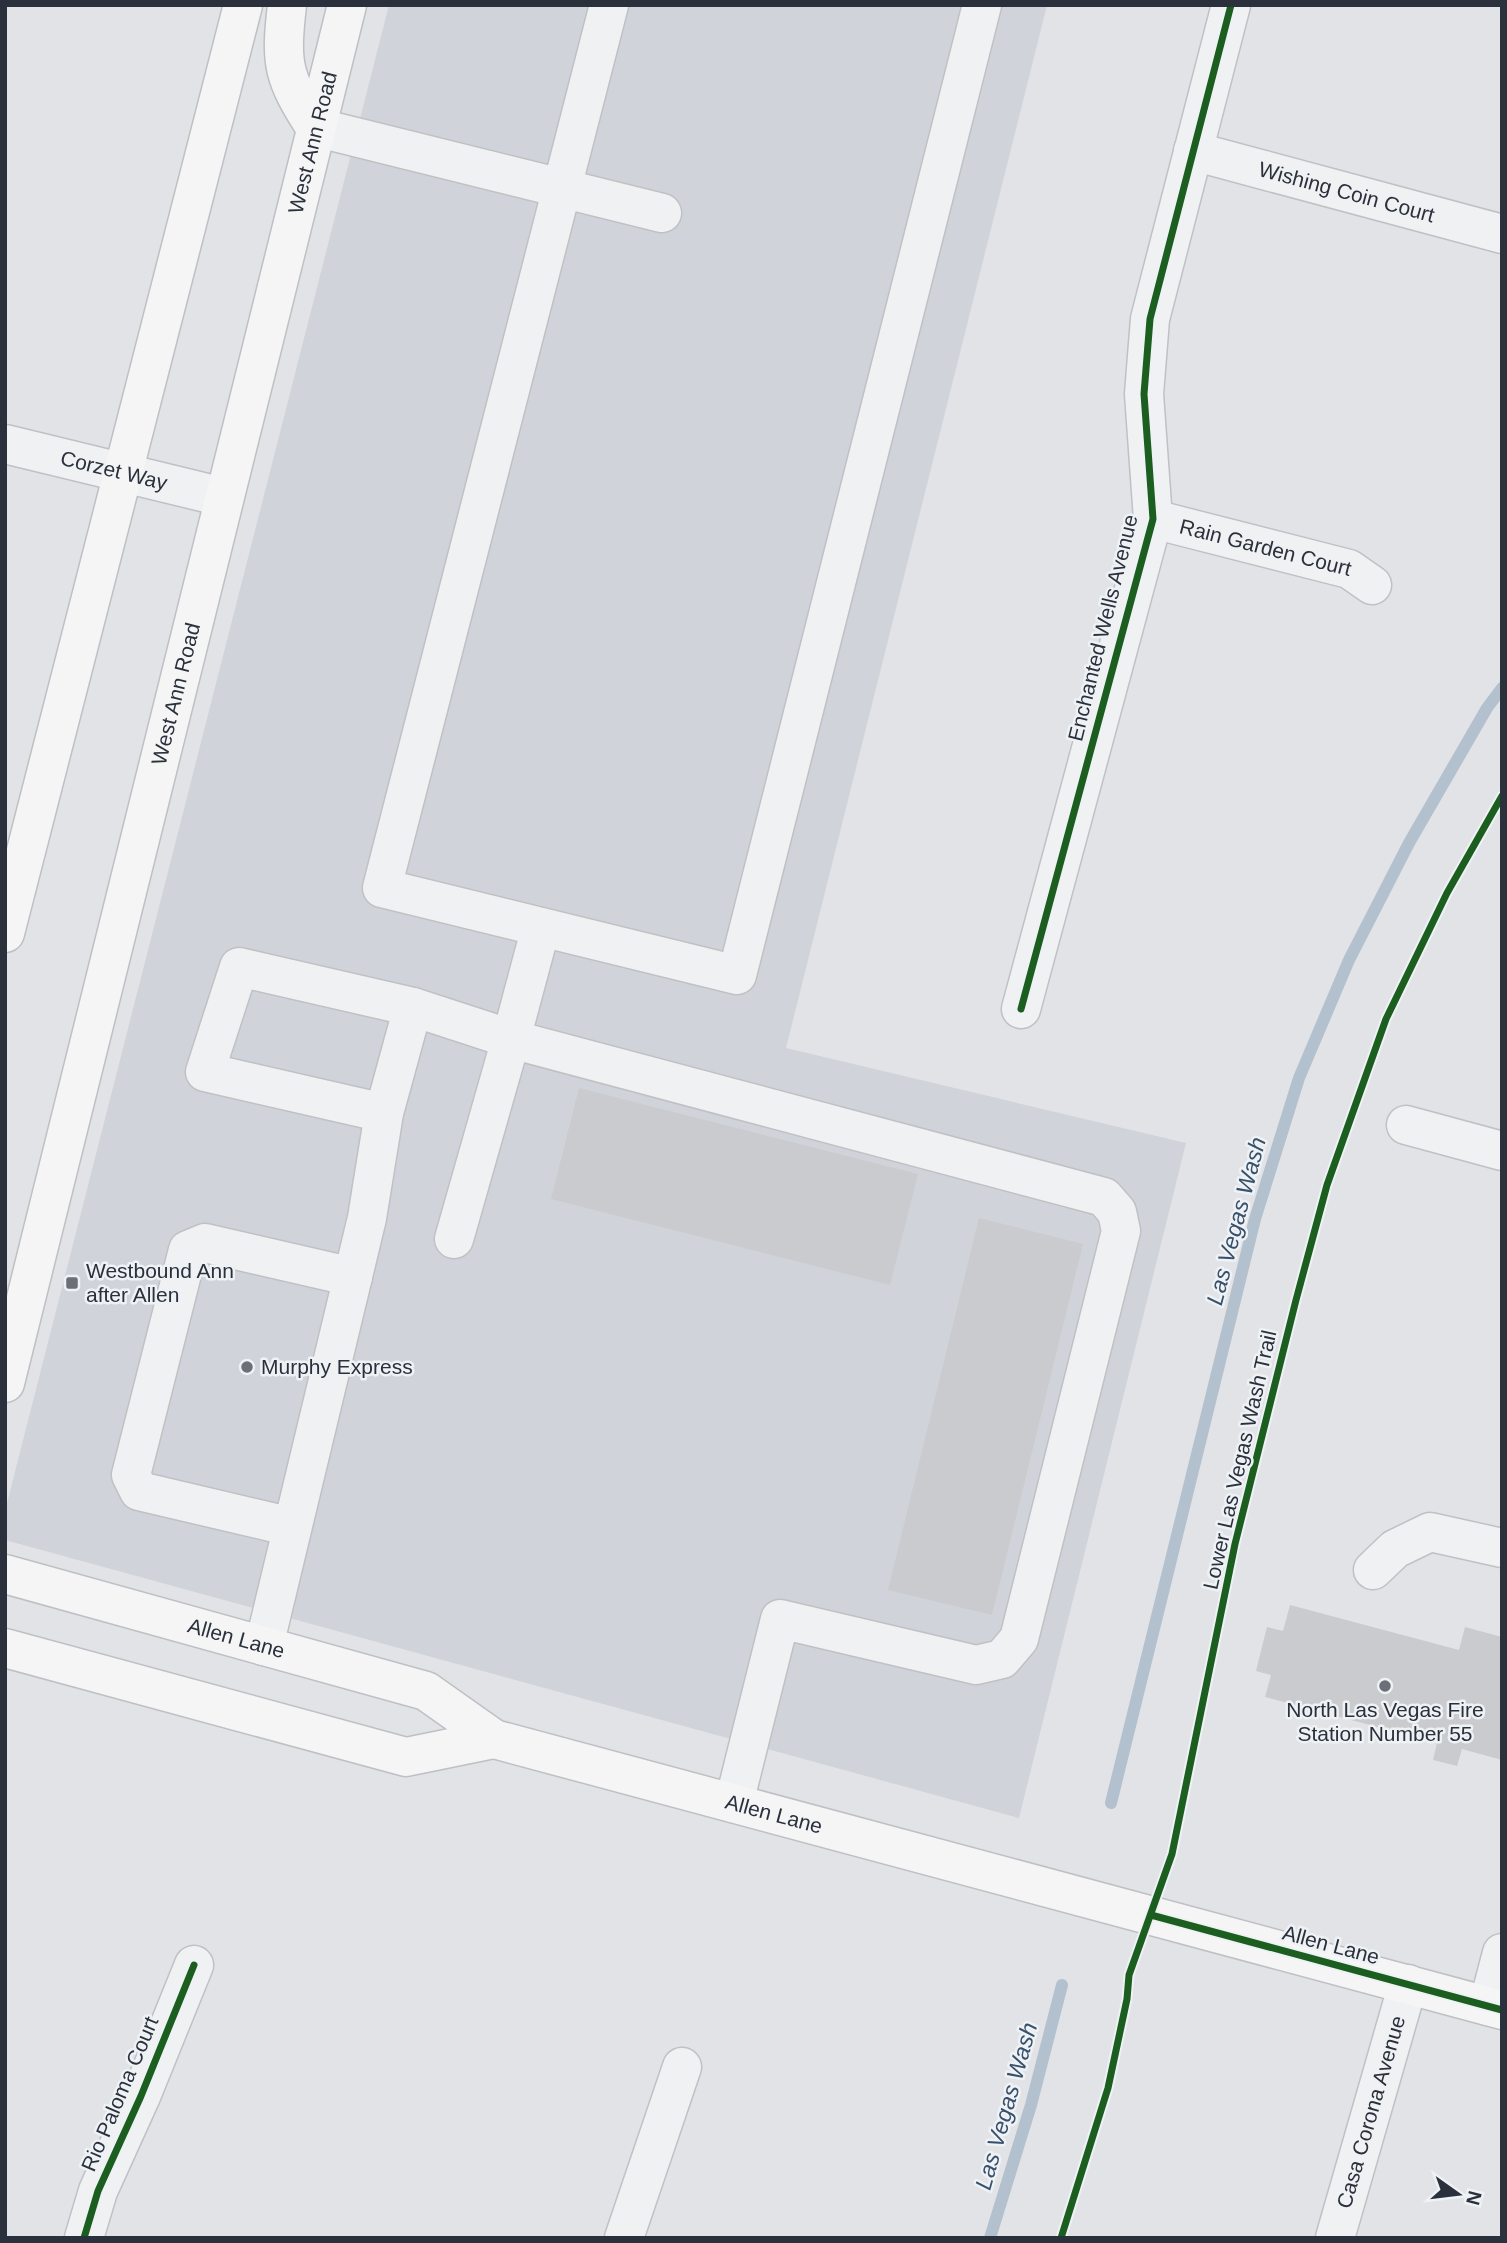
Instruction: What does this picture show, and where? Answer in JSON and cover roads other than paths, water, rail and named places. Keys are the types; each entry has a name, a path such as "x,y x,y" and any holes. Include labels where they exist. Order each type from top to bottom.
{"main road":[{"path":"5,933 243,5"},
{"path":"287,5 283,44 285,67 292,91 315,127"},
{"name":"West Ann Road","path":"5,1382 347,5"},
{"name":"Allen Lane","path":"5,1573 426,1691 494,1739 1495,2008"},
{"name":"Allen Lane","path":"5,1648 405,1757 494,1739"}],"street":[{"path":"609,5 383,888 737,975 982,5"},
{"name":"Enchanted Wells Avenue","path":"1021,1009 1153,519 1144,394 1150,318 1231,5"},
{"path":"315,127 663,213"},
{"name":"Wishing Coin Court","path":"1192,151 1502,234"},
{"name":"Corzet Way","path":"5,443 223,497"},
{"name":"Rain Garden Court","path":"1153,519 1349,569 1372,585"},
{"path":"454,1240 541,927"},
{"path":"384,1113 205,1072 239,967 414,1007 511,1040 1104,1197 1117,1212 1121,1231 1020,1639 1002,1659 976,1665 780,1619 734,1803"},
{"path":"264,1646 368,1218 384,1113 414,1007"},
{"path":"1406,1125 1502,1151"},
{"path":"292,1527 139,1491 131,1475 188,1250 205,1243 353,1277"},
{"path":"1373,1570 1395,1549 1430,1532 1502,1548"},
{"path":"1495,2008 1502,1953"},
{"name":"Rio Paloma Court","path":"84,2238 97,2190 141,2096 194,1965"},
{"name":"Casa Corona Avenue","path":"1335,2238 1408,1984"},
{"path":"624,2238 682,2067"}],"waterway":[{"name":"Las Vegas Wash","path":"1111,1803 1255,1219 1299,1078 1349,960 1409,843 1487,708 1502,688"},
{"name":"Las Vegas Wash","path":"990,2238 1031,2105 1062,1985"}],"place":[{"name":"Westbound Ann after Allen","path":"72,1283"},
{"name":"Murphy Express","path":"247,1367"},
{"name":"North Las Vegas Fire Station Number 55","path":"1385,1686"}]}
